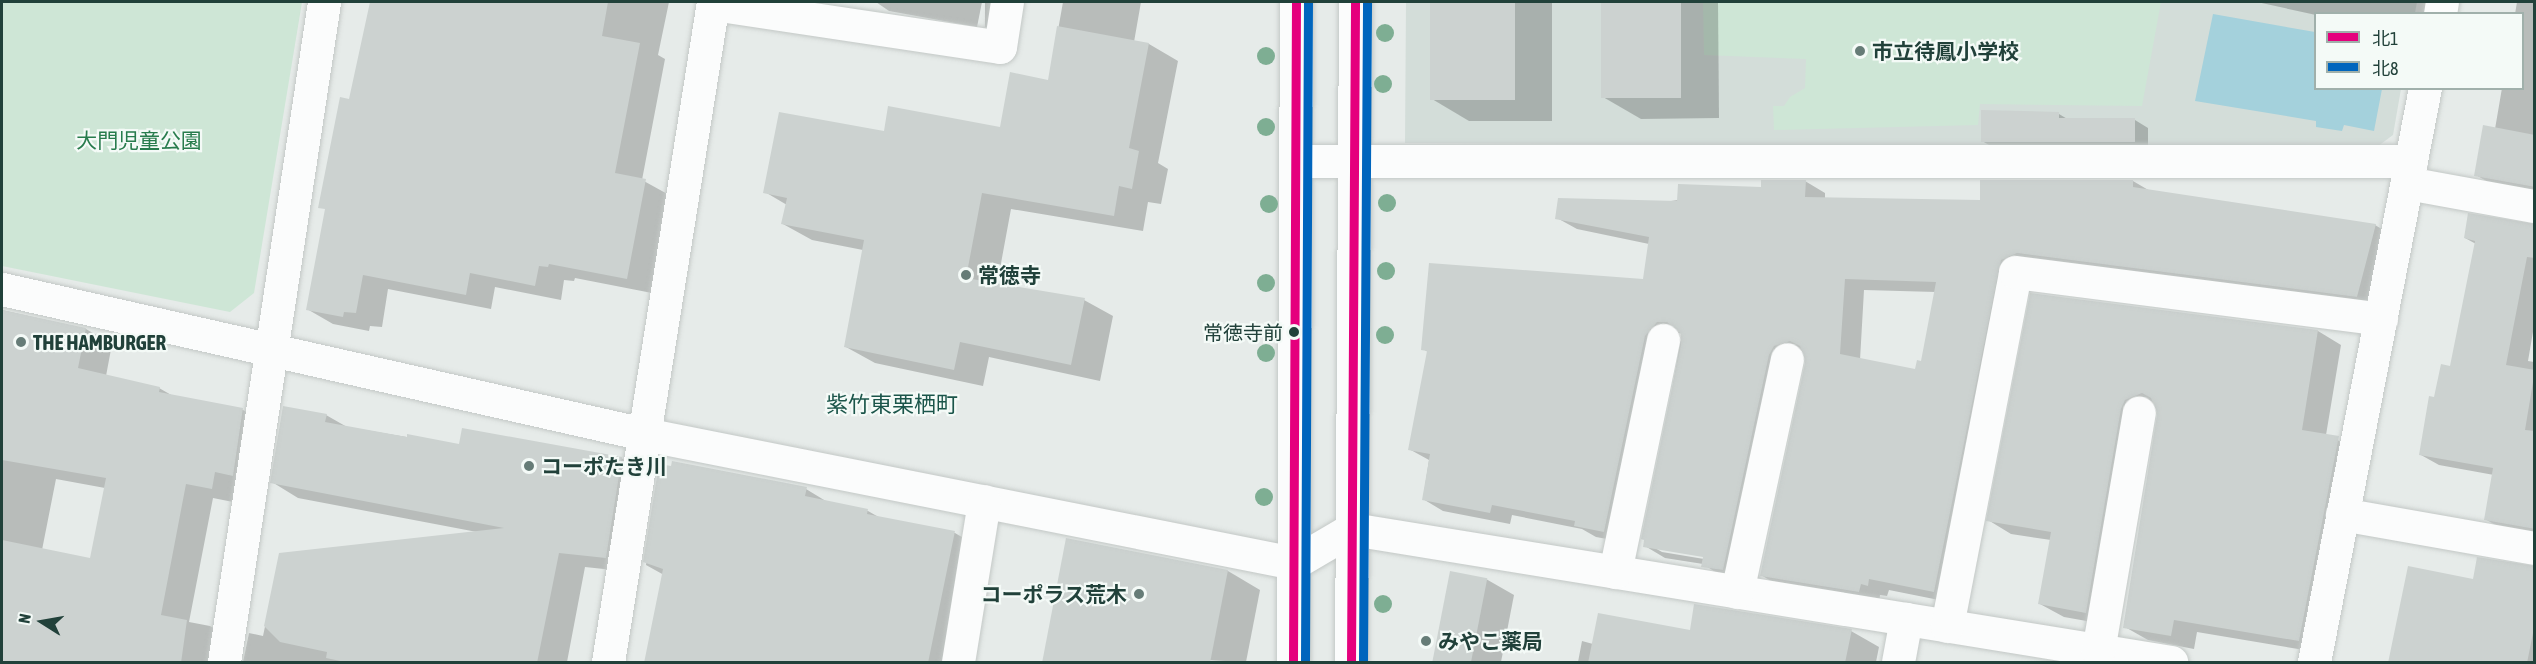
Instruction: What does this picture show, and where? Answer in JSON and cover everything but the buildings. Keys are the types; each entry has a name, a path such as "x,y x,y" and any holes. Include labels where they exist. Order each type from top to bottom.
{"street":[{"path":"224,663 324,2"},
{"path":"609,663 713,3 1000,47 1007,2"},
{"path":"1293,663 1296,2"},
{"path":"1351,663 1355,2"},
{"path":"2314,663 2425,90"},
{"path":"1296,161 2409,172 2535,206"},
{"path":"1947,626 2015,272 2380,319"},
{"path":"2,289 272,347 644,434 1294,563 1353,529 2171,663"},
{"path":"1615,572 1663,340"},
{"path":"1737,592 1787,359"},
{"path":"2098,651 2139,412"},
{"path":"958,663 984,501"},
{"path":"2342,514 2535,548"},
{"path":"1898,663 1906,619"}],"shaded area":[{"name":"市立待鳳小学校","path":"1406,2 2417,2 2415,12 2314,12 2314,90 2401,90 2393,135 2374,149 1405,143"}],"green space":[{"name":"大門児童公園","path":"2,2 302,2 254,293 230,312 2,266"},
{"path":"1703,2 2161,2 2142,106 1980,104 1978,125 1774,130 1773,106 1784,106 1790,97 1805,88 1806,59 1704,55"}],"water":[{"path":"2213,14 2314,32 2314,90 2382,90 2374,131 2344,125 2342,131 2316,127 2316,121 2195,101"}],"transit line":[{"name":"北1","path":"1293,662 1296,2"},
{"name":"北8","path":"1305,662 1308,2"},
{"name":"北1","path":"1351,662 1355,2"},
{"name":"北8","path":"1363,662 1367,2"}],"place":[{"name":"市立待鳳小学校","path":"1860,51"},
{"name":"常徳寺","path":"966,275"},
{"name":"常徳寺前","path":"1294,332"},
{"name":"THE HAMBURGER","path":"21,342"},
{"name":"コーポたき川","path":"529,466"},
{"name":"コーポラス荒木","path":"1139,594"},
{"name":"みやこ薬局","path":"1426,641"}],"district":[{"name":"紫竹東栗栖町","path":"892,405"}]}
